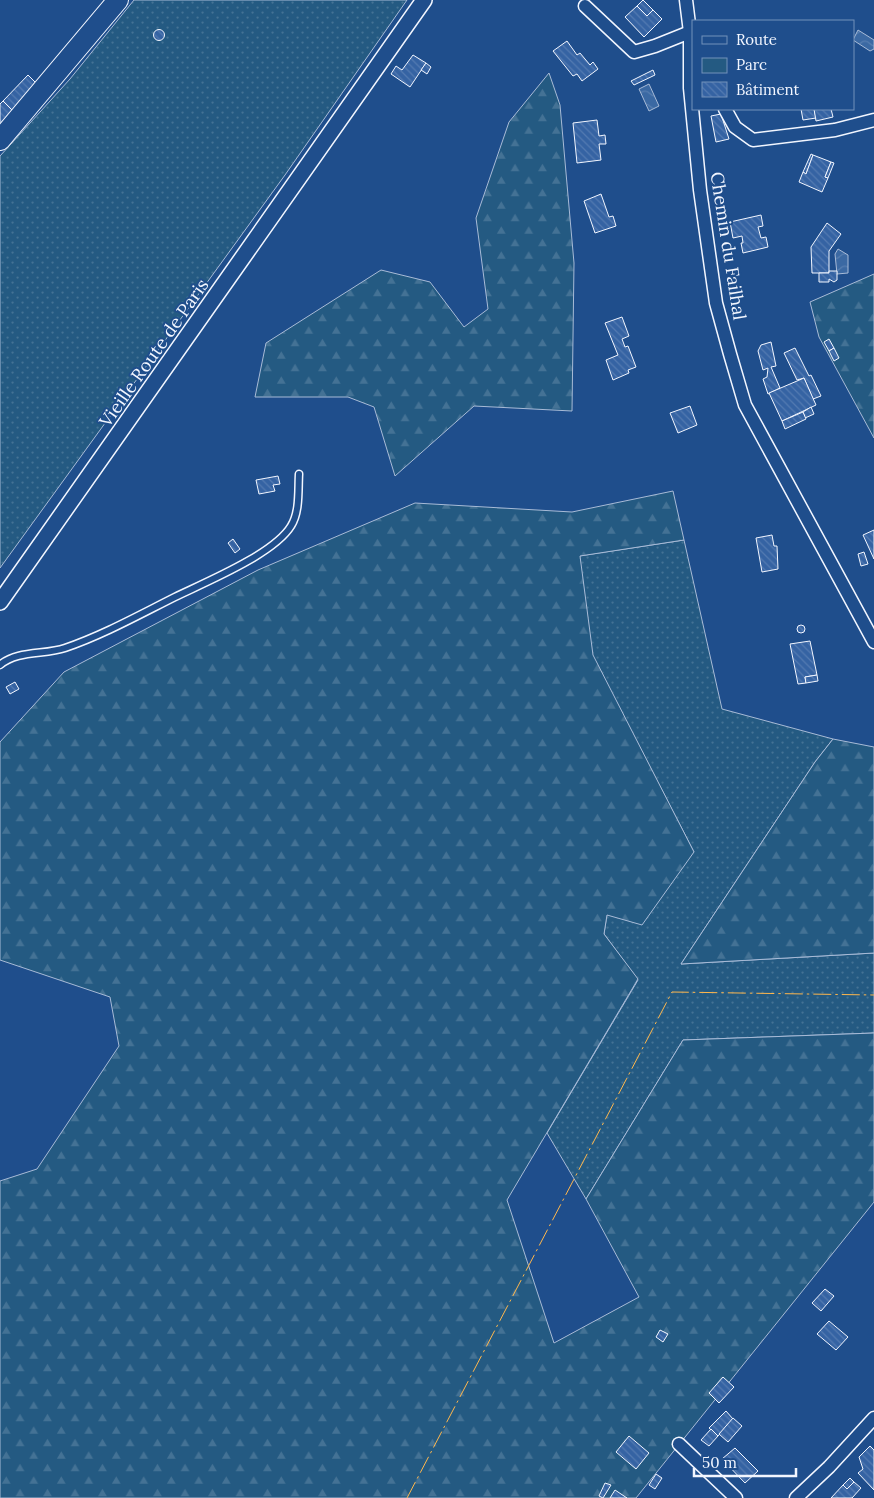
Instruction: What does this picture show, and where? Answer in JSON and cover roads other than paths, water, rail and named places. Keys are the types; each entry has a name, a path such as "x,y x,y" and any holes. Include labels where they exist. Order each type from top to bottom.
{"main road":[{"path":"0,140 118,0"}],"street":[{"name":"Vieille Route de Paris","path":"0,602 338,125 424,0"},
{"name":"Chemin du Failhal","path":"686,0 692,35 690,88 692,108"},
{"path":"585,6 634,52 692,35"},
{"name":"Chemin du Failhal","path":"692,110 700,190 716,304 745,405 874,642"},
{"path":"725,110 735,127 753,140 835,130 874,120"},
{"path":"796,1498 829,1467 874,1418"},
{"path":"679,1444 736,1498"}],"lane":[{"path":"0,665 5,660 23,654 57,650 83,642 233,568 269,547 285,534 295,516 299,474"}],"water":[{"path":"858,30 874,40 874,49 870,51 854,41"},
{"path":"649,84 659,106 649,111 639,89"},
{"path":"838,249 848,255 848,273 837,274 835,254"}]}
